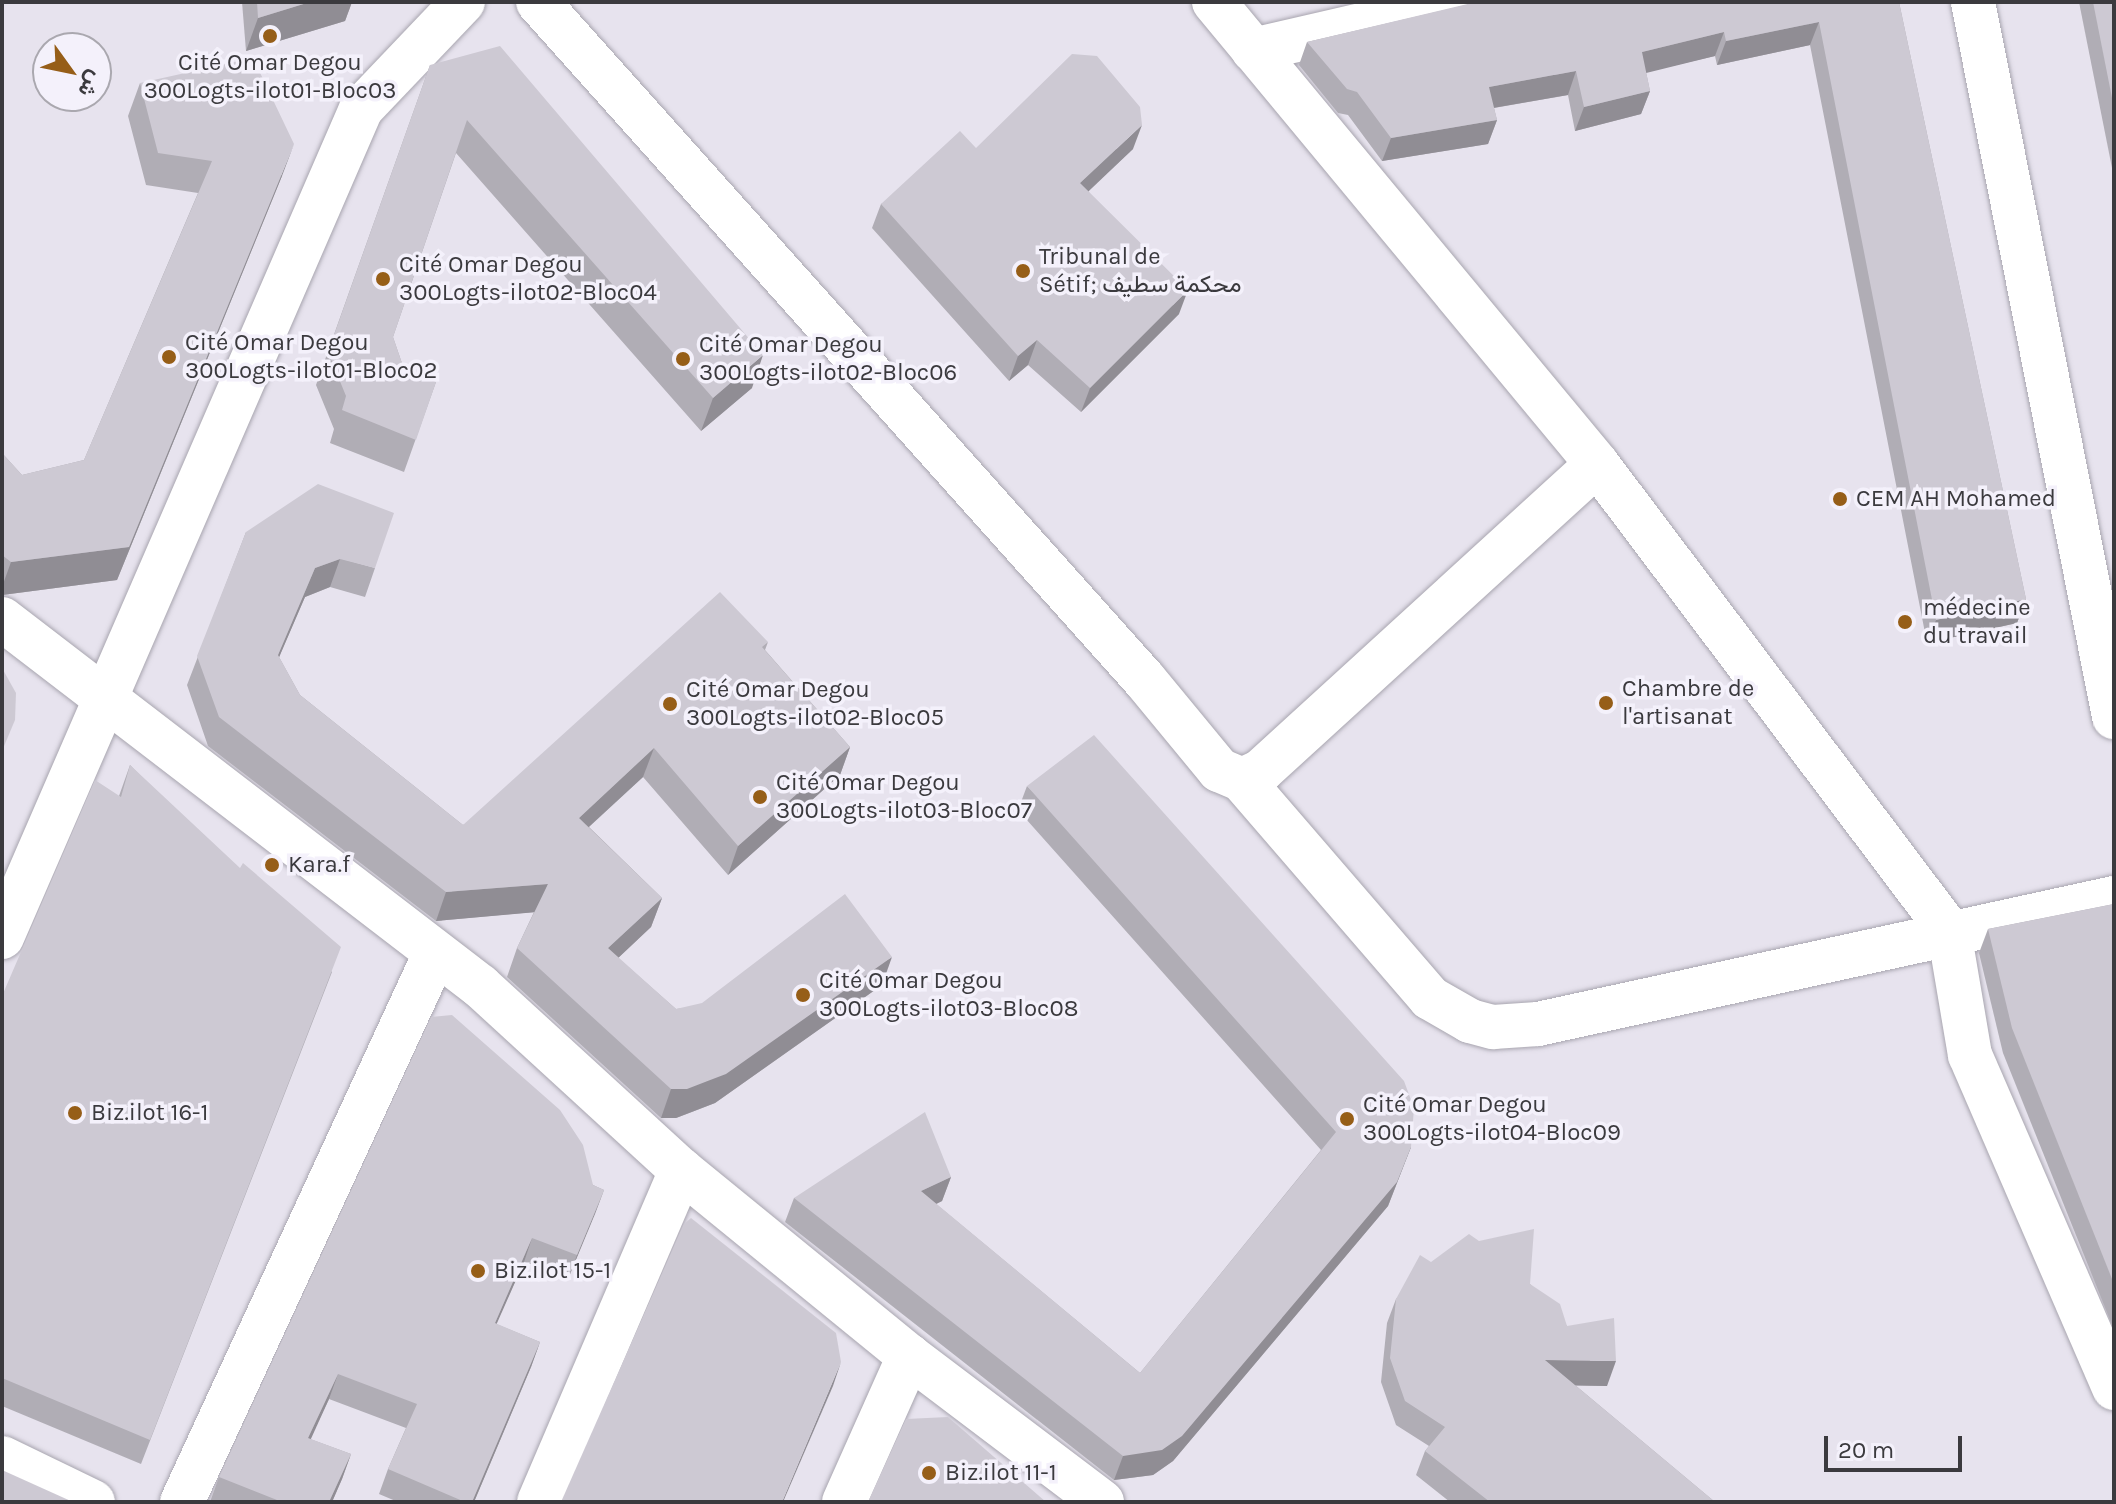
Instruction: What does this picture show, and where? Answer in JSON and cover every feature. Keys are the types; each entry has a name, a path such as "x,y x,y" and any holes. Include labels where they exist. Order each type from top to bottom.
{"street":[{"path":"2,937 361,109 463,2"},
{"path":"538,2 1144,679 1219,770 1242,780 1430,998 1470,1021 1493,1027 1538,1024 1949,931 2114,898"},
{"path":"1214,2 1597,464 1949,931 1970,1055 2114,1388"},
{"path":"1253,50 1412,6 1461,2"},
{"path":"1973,2 2114,717"},
{"path":"1242,780 1261,771 1597,464"},
{"path":"2,619 480,986 681,1170 909,1356 1102,1502"},
{"path":"182,1502 435,954"},
{"path":"539,1502 681,1170"},
{"path":"844,1502 909,1356"},
{"path":"2,1458 93,1502"}],"building":[{"path":"257,2 310,2 258,18"},
{"path":"1476,2 1899,2 2026,599 1936,620 1819,22 1726,41 1724,32 1642,52 1650,91 1584,107 1576,71 1489,87 1497,120 1391,138 1357,92 1347,89 1307,42"},
{"path":"2093,2 2114,2 2114,108"},
{"path":"500,46 763,355 713,398 467,120 393,337 406,375 436,382 416,440 342,410 346,396 328,352 430,65"},
{"name":"Tribunal de Sétif; محكمة سطيف","path":"1072,54 1097,56 1140,107 1142,125 1080,183 1188,290 1090,388 1037,340 1018,356 881,204 960,131 976,148"},
{"name":"Cité Omar Degou 300Logts-ilot01-Bloc02","path":"253,58 294,144 129,547 11,562 2,555 2,453 22,475 84,460 212,161 158,153 140,83"},
{"path":"318,484 394,513 375,568 340,559 315,568 278,655 300,695 463,825 720,592 768,642 762,647 850,747 738,846 654,748 579,818 662,898 608,948 676,1009 702,1003 845,894 892,957 726,1074 687,1089 671,1089 517,948 548,884 446,892 219,717 197,656 246,532"},
{"path":"2,668 16,693 15,720 2,751"},
{"name":"Cité Omar Degou 300Logts-ilot04-Bloc09","path":"1094,735 1404,1081 1414,1108 1411,1147 1397,1182 1182,1436 1162,1450 1123,1456 794,1198 925,1112 951,1177 921,1191 1140,1373 1336,1132 1027,786"},
{"name":"Biz.ilot 16-1","path":"130,765 240,868 243,863 341,947 150,1440 2,1378 2,996 95,780 121,797"},
{"path":"2114,904 2114,1284 2012,1028 1988,929"},
{"name":"Biz.ilot 15-1","path":"452,1015 560,1110 583,1145 593,1185 604,1190 577,1255 532,1238 495,1323 540,1342 472,1502 465,1502 388,1469 417,1404 338,1374 308,1438 351,1454 329,1502 282,1502 219,1477 431,1017"},
{"path":"691,1218 836,1333 841,1362 782,1502 561,1502 684,1224"},
{"path":"1534,1229 1530,1284 1560,1304 1567,1326 1614,1318 1616,1361 1545,1360 1715,1502 1490,1502 1425,1451 1445,1427 1405,1401 1390,1358 1396,1299 1420,1255 1431,1262 1469,1234 1479,1241"},
{"path":"948,1417 1046,1502 868,1502 906,1419"},
{"path":"2,1470 73,1502 2,1502"}],"place":[{"name":"Cité Omar Degou 300Logts-ilot01-Bloc03","path":"270,36"},
{"name":"Tribunal de Sétif; محكمة سطيف","path":"1023,271"},
{"name":"Cité Omar Degou 300Logts-ilot02-Bloc04","path":"383,279"},
{"name":"Cité Omar Degou 300Logts-ilot01-Bloc02","path":"169,357"},
{"name":"Cité Omar Degou 300Logts-ilot02-Bloc06","path":"683,359"},
{"name":"CEM AH Mohamed","path":"1840,499"},
{"name":"médecine du travail","path":"1905,622"},
{"name":"Chambre de l'artisanat","path":"1606,703"},
{"name":"Cité Omar Degou 300Logts-ilot02-Bloc05","path":"670,704"},
{"name":"Cité Omar Degou 300Logts-ilot03-Bloc07","path":"760,797"},
{"name":"Kara.f","path":"272,865"},
{"name":"Cité Omar Degou 300Logts-ilot03-Bloc08","path":"803,995"},
{"name":"Biz.ilot 16-1","path":"75,1113"},
{"name":"Cité Omar Degou 300Logts-ilot04-Bloc09","path":"1347,1119"},
{"name":"Biz.ilot 15-1","path":"478,1271"},
{"name":"Biz.ilot 11-1","path":"929,1473"}]}
